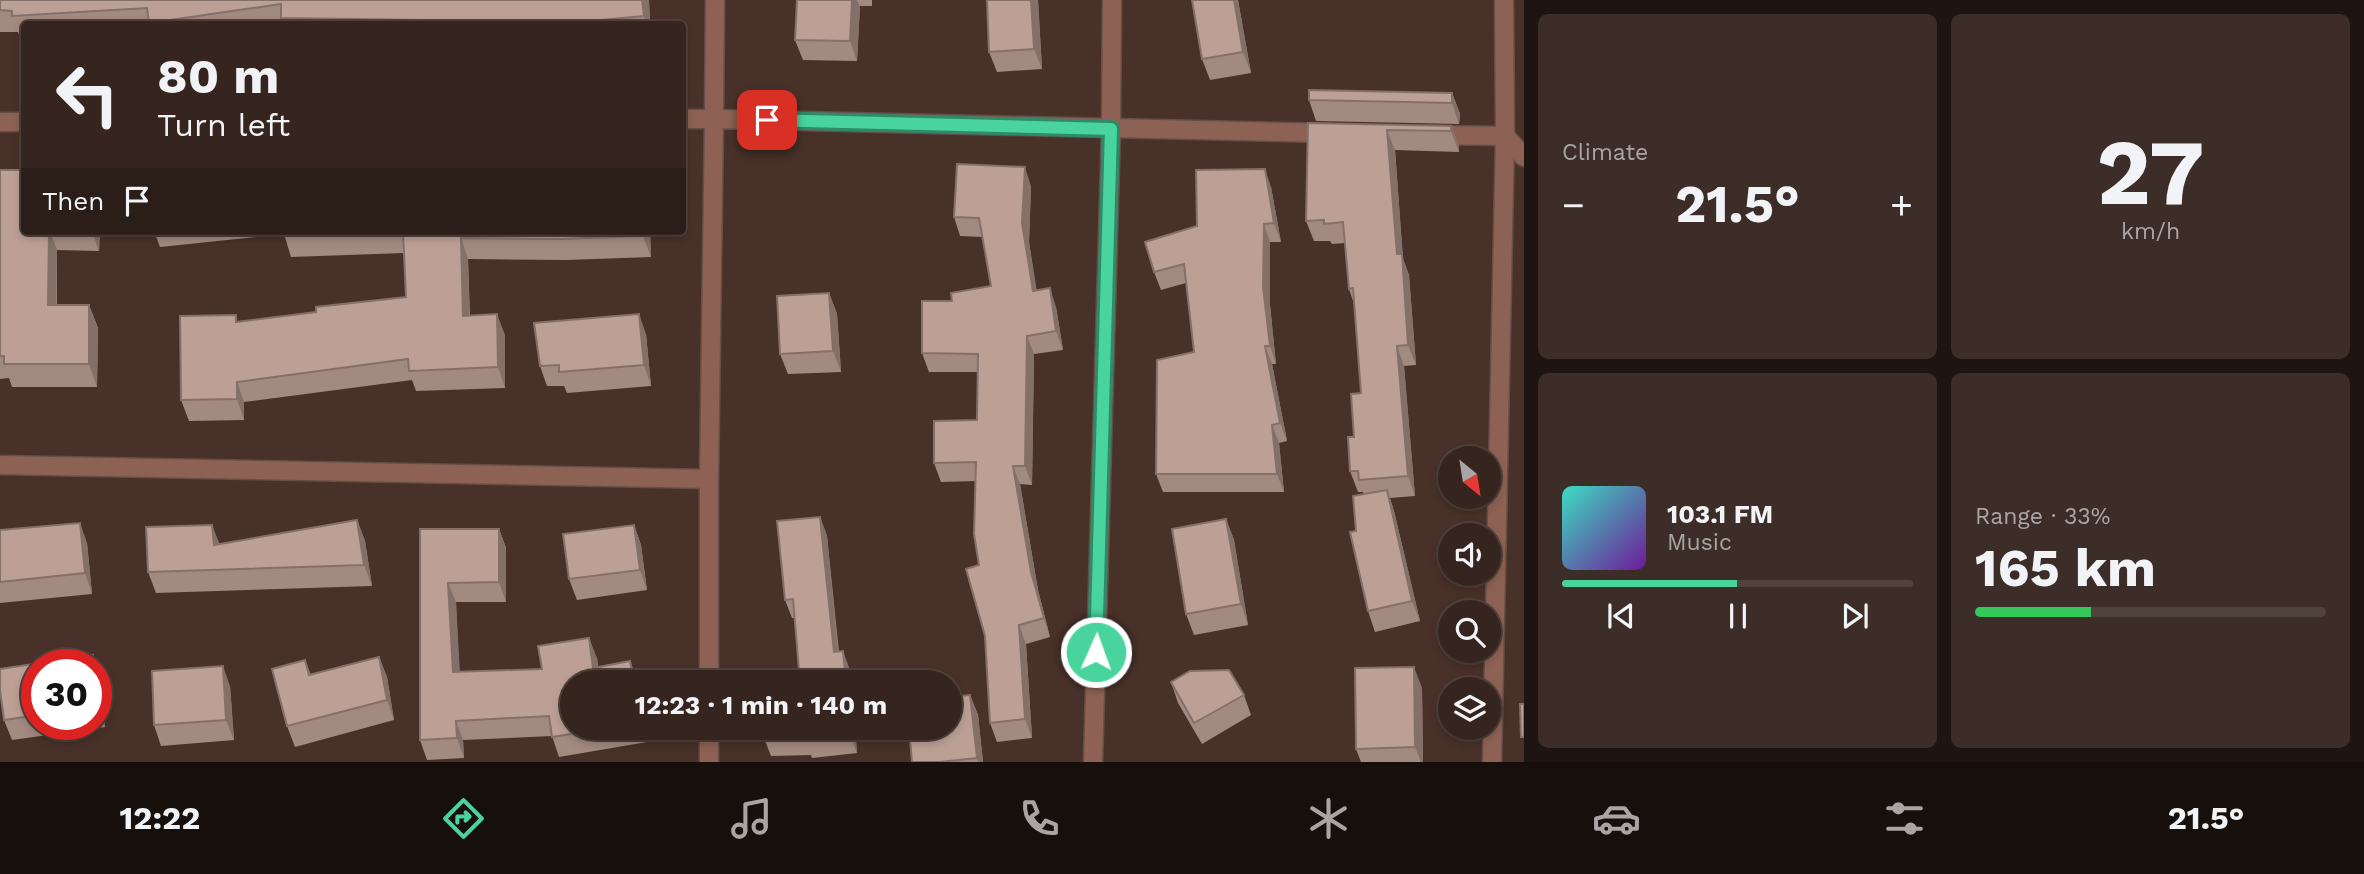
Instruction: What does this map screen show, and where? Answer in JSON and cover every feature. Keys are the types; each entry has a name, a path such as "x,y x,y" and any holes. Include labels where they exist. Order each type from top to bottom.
{"street":[{"path":"709,670 715,0"},
{"path":"1093,762 1111,129 1112,0"},
{"path":"1492,762 1505,136 1504,0"},
{"path":"686,119 1342,133"},
{"path":"0,122 21,122"},
{"path":"1410,135 1505,136 1524,157"},
{"path":"0,465 709,479"},
{"path":"709,740 709,762"}],"building":[{"path":"0,0 642,0 644,16 590,21 281,18 281,4 149,21 147,8 12,16 12,11 0,10"},
{"path":"797,0 852,0 850,41 795,40"},
{"path":"987,0 1031,0 1034,49 989,52"},
{"path":"1192,0 1234,0 1243,52 1202,59"},
{"path":"1309,90 1452,93 1452,103 1309,100"},
{"path":"1308,123 1451,126 1451,131 1387,130 1397,254 1402,254 1408,345 1397,346 1408,476 1359,480 1358,471 1350,471 1348,437 1354,437 1351,394 1361,393 1353,288 1349,289 1343,222 1324,224 1324,220 1306,221"},
{"path":"957,164 1025,167 1022,223 1033,291 1050,288 1056,331 1027,336 1025,466 1013,466 1031,572 1044,618 1019,625 1025,719 990,723 985,636 966,569 979,565 974,534 976,462 934,463 934,421 977,420 978,354 922,353 922,301 952,301 951,293 991,286 979,218 954,217"},
{"path":"1265,169 1274,223 1264,224 1263,287 1270,346 1265,346 1280,423 1272,425 1277,474 1156,474 1157,360 1194,352 1184,264 1154,272 1145,242 1197,226 1196,170"},
{"path":"0,170 21,170 21,235 49,235 48,305 89,305 89,364 4,364 4,356 0,356"},
{"path":"403,235 643,235 560,239 461,238 463,316 497,314 498,367 409,371 408,359 237,382 237,399 181,400 180,316 236,315 236,322 316,312 316,307 406,297"},
{"path":"829,293 833,351 780,354 777,296"},
{"path":"639,314 644,365 559,372 559,365 540,366 534,323"},
{"path":"1387,490 1412,601 1368,611 1350,532 1356,531 1353,496"},
{"path":"820,517 834,652 843,651 845,670 799,670 793,599 785,600 777,521"},
{"path":"1226,519 1241,604 1186,614 1172,529"},
{"path":"357,520 364,565 148,572 146,527 212,525 214,545"},
{"path":"80,523 85,573 0,582 0,530"},
{"path":"634,525 640,570 569,579 563,534"},
{"path":"420,529 499,529 499,582 448,583 453,672 542,669 538,646 589,638 593,668 630,661 632,670 560,670 560,736 552,737 549,716 456,721 457,738 420,740"},
{"path":"379,657 387,700 287,726 272,669 305,660 309,675"},
{"path":"21,666 21,717 4,720 0,669"},
{"path":"223,666 226,720 154,725 152,671"},
{"path":"1414,667 1415,747 1356,749 1355,668"},
{"path":"1229,670 1244,695 1194,723 1171,682 1190,671"},
{"path":"970,695 977,758 912,762 910,740 962,740 962,696"},
{"path":"1520,704 1524,704 1524,737 1521,737"}],"route":[{"path":"767,120 1111,129 1096,652"}]}
